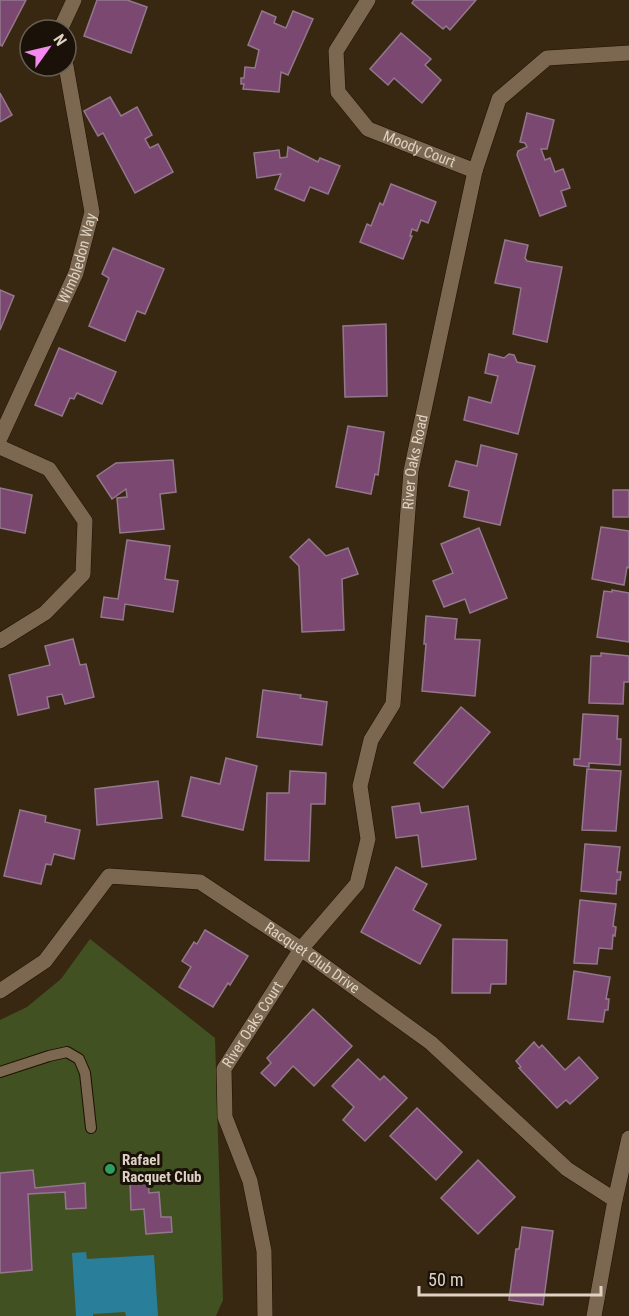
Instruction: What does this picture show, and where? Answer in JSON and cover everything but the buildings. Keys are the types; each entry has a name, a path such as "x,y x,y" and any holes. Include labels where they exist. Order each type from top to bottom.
{"street":[{"path":"66,18 74,0"},
{"name":"Moody Court","path":"368,0 336,51 338,92 368,129 475,171"},
{"name":"River Oaks Road","path":"301,950 357,884 368,839 360,786 371,740 393,704 411,471 475,171 499,99 547,58 629,53"},
{"name":"Wimbledon Way","path":"0,438 76,273 92,212 68,78"},
{"path":"0,447 49,468 85,521 83,574 45,613 0,641"},
{"name":"Racquet Club Drive","path":"0,991 45,961 109,876 200,882 301,950 431,1043 567,1168 615,1200"},
{"name":"River Oaks Court","path":"265,1316 264,1251 250,1181 225,1117 224,1069 301,950"},
{"path":"594,1316 629,1138"}],"lane":[{"path":"0,1072 67,1052 79,1059 85,1073 91,1128"}],"green space":[{"name":"Rafael Racquet Club","path":"90,939 215,1038 223,1300 216,1316 0,1316 0,1020 27,1007 61,979"}],"water":[{"path":"86,1252 87,1259 154,1255 158,1316 126,1316 125,1312 76,1316 72,1253"}],"place":[{"name":"Rafael Racquet Club","path":"110,1169"}]}
